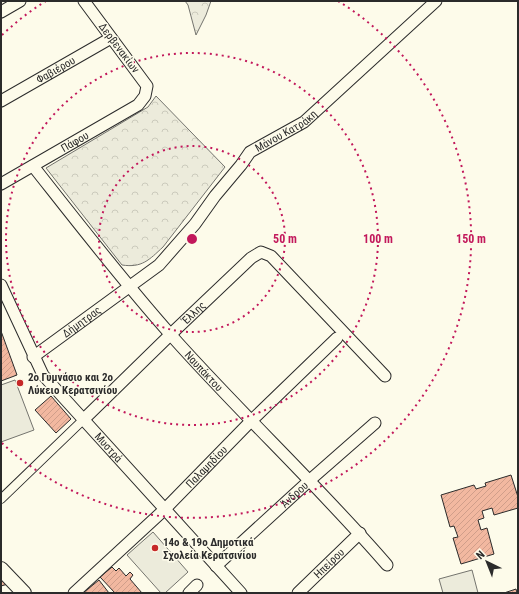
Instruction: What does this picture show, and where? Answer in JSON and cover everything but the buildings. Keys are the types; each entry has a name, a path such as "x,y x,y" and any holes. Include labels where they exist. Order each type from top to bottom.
{"street":[{"path":"1,12 20,1"},
{"name":"Δερβενακίων","path":"84,1 147,86 145,96"},
{"name":"Μάνου Κατράκη","path":"130,288 159,265 195,224 215,196 241,166 250,152 304,122 436,1"},
{"name":"Φαβιέρου","path":"1,101 111,38"},
{"name":"Πάφου","path":"1,184 138,105 145,96"},
{"name":"Ναυπάκτου","path":"33,166 130,288 170,334 251,421 360,533 387,565"},
{"name":"Έλλης","path":"1,499 170,334 251,258 261,252 271,256 385,376"},
{"name":"Μυστρά","path":"1,285 33,358 43,375 241,593"},
{"name":"Δήμητρας","path":"33,358 130,288"},
{"name":"Παλαμηδίου","path":"74,593 164,510 251,421 338,338"},
{"name":"Άνδρου","path":"216,566 375,423"},
{"name":"Ηπείρου","path":"298,593 360,533"},
{"path":"1,569 24,593"}],"green space":[{"path":"185,1 211,1 196,35 188,5"},
{"path":"156,96 225,167 163,247 154,256 140,264 129,266 122,265 46,168 148,107"},
{"path":"15,380 34,430 1,442 1,385"},
{"path":"153,532 188,572 165,593 161,593 127,555"},
{"path":"472,570 478,593 443,593 439,579"}],"place":[{"name":"2ο Γυμνάσιο και 2ο Λύκειο Κερατσινίου","path":"20,383"},
{"name":"14ο & 19ο Δημοτικά Σχολεία Κερατσινίου","path":"155,548"}]}
